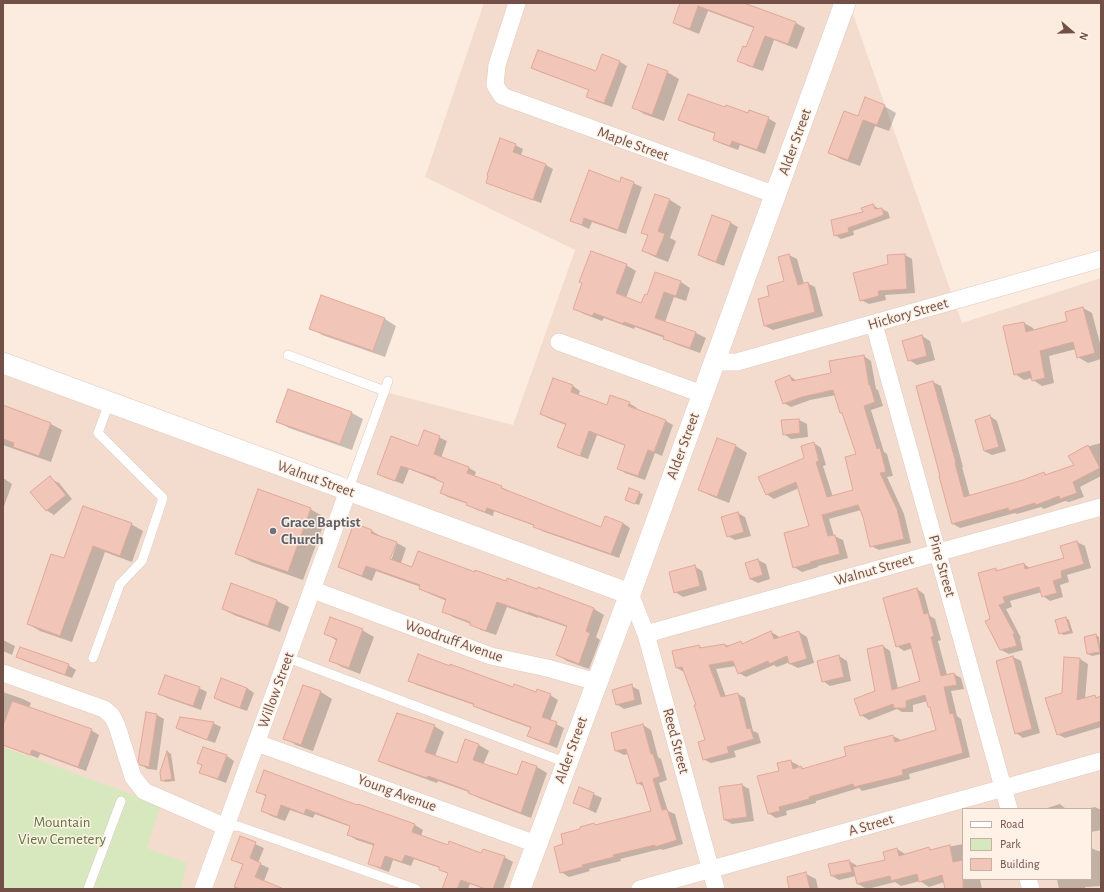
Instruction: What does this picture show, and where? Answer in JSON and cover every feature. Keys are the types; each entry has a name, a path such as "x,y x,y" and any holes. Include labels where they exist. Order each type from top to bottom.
{"street":[{"name":"Maple Street","path":"517,3 496,65 495,85 502,96 776,195"},
{"name":"Alder Street","path":"520,889 630,594 845,3"},
{"name":"Hickory Street","path":"714,362 738,362 1101,259"},
{"name":"Pine Street","path":"874,324 1009,808"},
{"path":"559,342 702,394"},
{"name":"Walnut Street","path":"3,363 630,594"},
{"name":"Willow Street","path":"203,889 348,491"},
{"name":"Walnut Street","path":"646,634 1101,507"},
{"name":"Woodruff Avenue","path":"313,590 491,656 547,668 597,682"},
{"name":"Reed Street","path":"630,594 646,634 716,889"},
{"path":"3,673 104,709 112,716 117,726 133,777 144,791 226,827"},
{"name":"Young Avenue","path":"257,743 536,844"},
{"name":"A Street","path":"640,889 1101,761"}],"lane":[{"path":"288,355 385,391"},
{"path":"348,491 388,381"},
{"path":"94,658 120,584 142,561 163,498 98,433 109,403"},
{"path":"288,658 567,763"},
{"path":"88,889 121,801"},
{"path":"226,827 238,826 416,889"}],"shaded area":[{"path":"484,3 849,3 962,323 1101,278 1101,889 3,889 3,363 348,491 389,393 513,425 575,250 425,177"}],"green space":[{"name":"Mountain View Cemetery","path":"3,747 161,805 147,848 187,863 181,889 3,889"}],"building":[{"path":"680,3 744,3 796,22 788,44 765,36 753,67 737,61 743,46 746,47 754,27 698,6 690,29 673,23"},
{"path":"538,50 596,71 602,54 620,61 604,103 586,97 589,90 531,68"},
{"path":"648,64 668,71 652,115 632,108"},
{"path":"688,94 725,107 726,105 748,113 749,110 769,117 757,150 732,141 730,146 713,140 715,133 678,120"},
{"path":"865,97 885,105 877,125 863,120 848,160 828,153 844,111 858,116"},
{"path":"500,138 516,144 513,152 546,164 533,200 486,183 487,175"},
{"path":"589,170 620,182 621,177 634,182 618,230 584,218 582,225 570,221"},
{"path":"655,194 670,199 658,231 665,234 656,256 642,251 648,235 641,233"},
{"path":"873,204 875,209 882,208 884,215 848,228 849,232 834,236 831,220 863,212 861,208"},
{"path":"712,215 731,222 716,262 698,255"},
{"path":"591,251 627,264 616,293 641,303 645,294 647,295 655,272 681,281 676,296 664,292 655,318 696,332 690,348 663,339 664,336 624,322 623,324 594,313 592,316 573,309 582,283 579,282"},
{"path":"789,254 798,285 808,282 815,312 764,326 758,299 769,296 767,286 784,281 778,257"},
{"path":"905,254 907,289 878,291 879,296 860,301 853,273 888,264 887,255"},
{"path":"321,295 385,318 373,351 309,329"},
{"path":"1083,307 1095,353 1077,358 1073,342 1040,351 1045,378 1032,381 1030,371 1014,375 1003,326 1024,322 1026,332 1067,321 1065,312"},
{"path":"922,335 927,356 908,361 902,341"},
{"path":"864,355 869,385 875,402 864,406 877,449 880,448 886,472 880,473 897,509 904,539 870,547 863,517 858,505 822,515 828,536 835,535 840,554 793,568 784,533 809,526 796,482 766,495 758,477 804,458 801,446 814,442 819,461 816,462 827,497 853,490 845,457 856,454 833,390 802,397 783,404 775,381 790,375 792,381 831,373 829,361"},
{"path":"553,378 573,385 571,392 607,405 610,395 630,402 628,406 666,420 654,452 648,450 638,476 617,469 625,445 589,431 580,456 557,447 566,424 540,414"},
{"path":"933,381 964,497 1023,480 1044,472 1045,475 1074,465 1068,456 1088,445 1100,468 1073,482 1077,493 1060,499 1059,496 1036,505 1035,503 1009,511 1008,508 952,524 916,386"},
{"path":"288,389 352,412 340,444 276,422"},
{"path":"3,405 51,423 39,456 13,447 14,443 3,439"},
{"path":"990,415 999,447 984,451 975,420"},
{"path":"799,419 800,433 783,435 781,420"},
{"path":"424,430 440,436 434,454 469,467 467,473 502,486 501,488 601,527 605,516 623,523 611,554 533,527 534,525 487,508 485,512 466,505 467,503 440,493 444,483 435,479 436,478 401,466 395,481 377,474 391,436 418,446"},
{"path":"717,438 736,445 717,497 698,490"},
{"path":"50,476 66,495 46,511 30,492"},
{"path":"629,488 640,492 635,504 625,500"},
{"name":"Grace Baptist Church","path":"258,489 311,508 288,572 235,554"},
{"path":"83,506 132,523 120,556 93,546 60,636 27,624 51,554 64,558"},
{"path":"738,512 744,532 727,537 721,517"},
{"path":"354,523 372,530 371,533 397,542 390,559 412,567 418,551 475,572 475,570 506,581 507,578 537,589 538,587 594,608 586,631 590,633 579,664 556,655 567,626 497,602 486,631 470,625 470,622 442,612 446,599 419,589 420,585 366,566 362,576 338,567"},
{"path":"1077,541 1084,564 1061,571 1062,578 1053,581 1057,593 1042,597 1039,587 1003,597 1005,603 999,605 1015,634 1013,634 1017,646 1000,650 985,621 990,619 978,573 996,568 996,571 1024,563 1025,569 1064,558 1060,546"},
{"path":"758,559 763,575 750,579 745,563"},
{"path":"695,565 700,586 674,593 669,572"},
{"path":"231,583 277,600 268,626 222,609"},
{"path":"917,588 924,614 928,613 934,636 931,637 941,676 954,673 957,685 944,687 950,714 953,713 963,753 902,770 903,775 854,787 853,784 809,797 809,799 779,807 780,811 768,814 757,776 779,771 777,763 791,760 793,769 801,766 802,769 846,756 844,747 893,735 895,742 936,730 925,695 906,701 906,708 894,708 893,704 860,716 854,699 875,691 867,649 883,645 892,690 920,681 910,643 896,647 883,598"},
{"path":"330,617 363,629 349,668 329,661 337,639 324,634"},
{"path":"1066,617 1070,631 1059,634 1055,620"},
{"path":"771,631 774,639 799,631 807,659 789,664 787,656 769,664 768,661 738,674 733,661 709,665 721,697 738,693 747,729 750,728 754,739 727,747 729,753 703,760 698,742 705,740 694,705 696,705 682,667 676,668 672,651 699,645 700,648 725,644 726,647 741,641 742,644"},
{"path":"1096,634 1100,652 1087,654 1084,637"},
{"path":"20,647 69,664 65,675 16,657"},
{"path":"418,654 513,687 514,684 536,692 537,689 551,694 542,717 557,722 549,744 527,736 531,727 473,706 474,704 408,681"},
{"path":"839,655 844,677 822,682 817,661"},
{"path":"1013,656 1032,729 1015,734 996,661"},
{"path":"1064,657 1080,658 1077,700 1095,695 1096,698 1101,696 1101,721 1057,735 1045,698 1062,693"},
{"path":"165,675 200,687 193,706 158,694"},
{"path":"221,678 247,688 240,708 214,698"},
{"path":"632,684 635,700 616,705 612,690"},
{"path":"303,685 321,691 301,745 283,739"},
{"path":"12,701 92,729 78,767 32,750 30,755 3,745 3,726"},
{"path":"146,712 157,714 149,767 140,765 138,761"},
{"path":"397,713 435,725 425,752 457,763 465,739 479,744 473,760 517,775 522,761 537,766 521,813 468,793 469,791 428,776 427,778 378,761"},
{"path":"180,717 214,722 207,740 176,728"},
{"path":"643,724 651,754 653,754 660,776 653,779 662,810 667,809 677,840 655,847 655,845 613,855 614,857 582,865 583,867 560,873 554,847 563,844 561,834 580,829 580,827 594,823 595,825 651,811 642,782 637,784 626,749 615,751 611,733"},
{"path":"203,747 227,755 218,779 199,773 202,765 197,763"},
{"path":"167,751 172,779 161,781 160,772"},
{"path":"264,770 357,805 358,804 415,824 412,832 448,845 449,841 481,853 483,849 505,856 493,889 486,889 461,880 457,889 442,889 448,873 439,870 439,867 405,855 402,862 385,856 381,868 368,864 374,844 347,835 350,826 306,809 304,814 281,805 277,817 261,811 266,795 256,792"},
{"path":"742,784 747,817 724,820 719,787"},
{"path":"579,787 594,793 589,809 573,803"},
{"path":"240,836 256,842 250,858 261,863 255,877 284,889 241,889 234,887 243,864 231,860"},
{"path":"950,845 953,862 962,860 963,889 945,889 942,875 919,882 917,874 891,881 890,876 857,884 853,867 885,860 883,852 897,848 899,856 929,847 930,850"},
{"path":"849,860 852,872 831,876 828,864"},
{"path":"806,872 810,889 789,889 787,877"}],"place":[{"name":"Grace Baptist Church","path":"273,531"}]}
